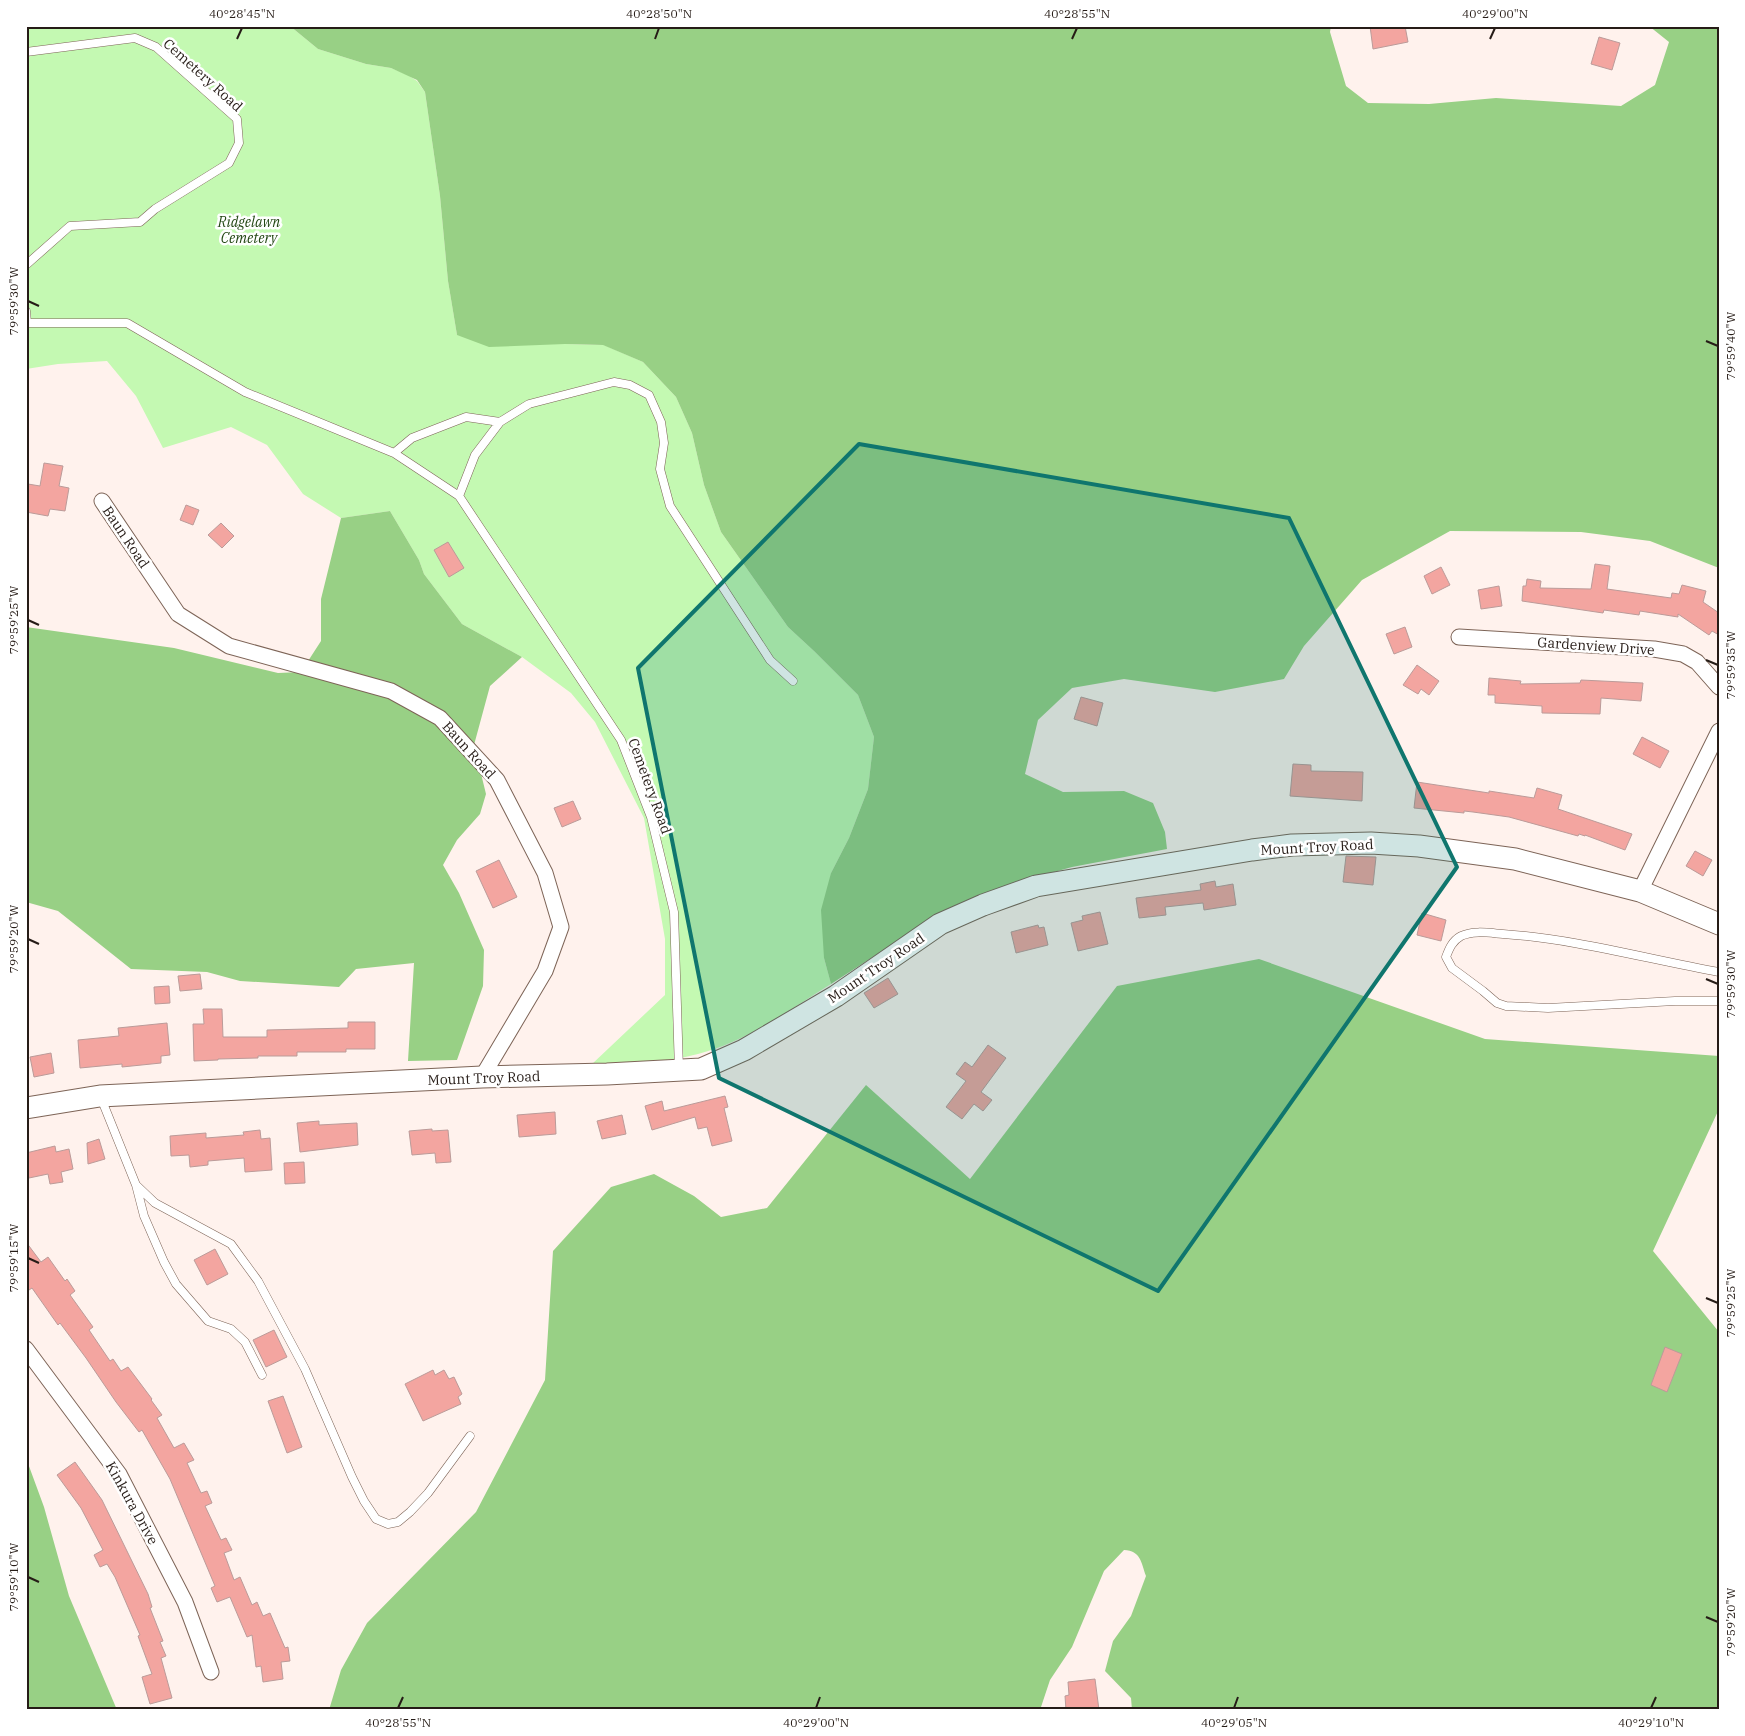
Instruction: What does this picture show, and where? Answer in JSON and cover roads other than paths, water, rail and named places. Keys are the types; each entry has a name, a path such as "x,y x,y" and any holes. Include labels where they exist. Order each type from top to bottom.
{"street":[{"name":"Baun Road","path":"102,502 178,614 229,646 391,690 440,718 497,780 545,873 561,927 545,971 482,1077"},
{"name":"Gardenview Drive","path":"1459,637 1654,649 1683,654 1697,662 1719,687"},
{"path":"1640,891 1719,731"},
{"name":"Mount Troy Road","path":"26,1108 100,1096 482,1077 607,1074 701,1069 744,1050 836,996 940,924 983,905 1036,886 1292,845 1371,843 1419,846 1515,859 1640,891 1719,924"},
{"name":"Kinkura Drive","path":"26,1349 119,1474 185,1602 211,1672"}],"lane":[{"name":"Cemetery Road","path":"26,52 135,38 156,47 236,119 239,143 229,162 154,209 140,222 70,226 26,265"},
{"path":"26,311 27,323"},
{"name":"Cemetery Road","path":"27,323 127,323 245,392 394,453 459,496 621,740 651,817 674,912 680,1070"},
{"path":"459,496 475,455 500,422 529,404 614,382 630,385 649,395 661,422 664,444 660,469 670,506 770,660 793,681"},
{"path":"394,453 412,438 466,418 500,422"},
{"path":"1719,972 1580,943 1480,932 1462,936 1451,945 1446,957 1452,968 1497,1003 1506,1006 1548,1008 1675,1000 1719,1001"},
{"path":"100,1096 136,1185 144,1216 176,1284 208,1322 232,1329 245,1342 262,1375"},
{"path":"136,1185 155,1203 231,1244 258,1281 305,1369 352,1477 376,1520 388,1524 398,1522 410,1512 428,1493 470,1436"}],"park label":[{"name":"Ridgelawn Cemetery","path":"249,230"}]}
